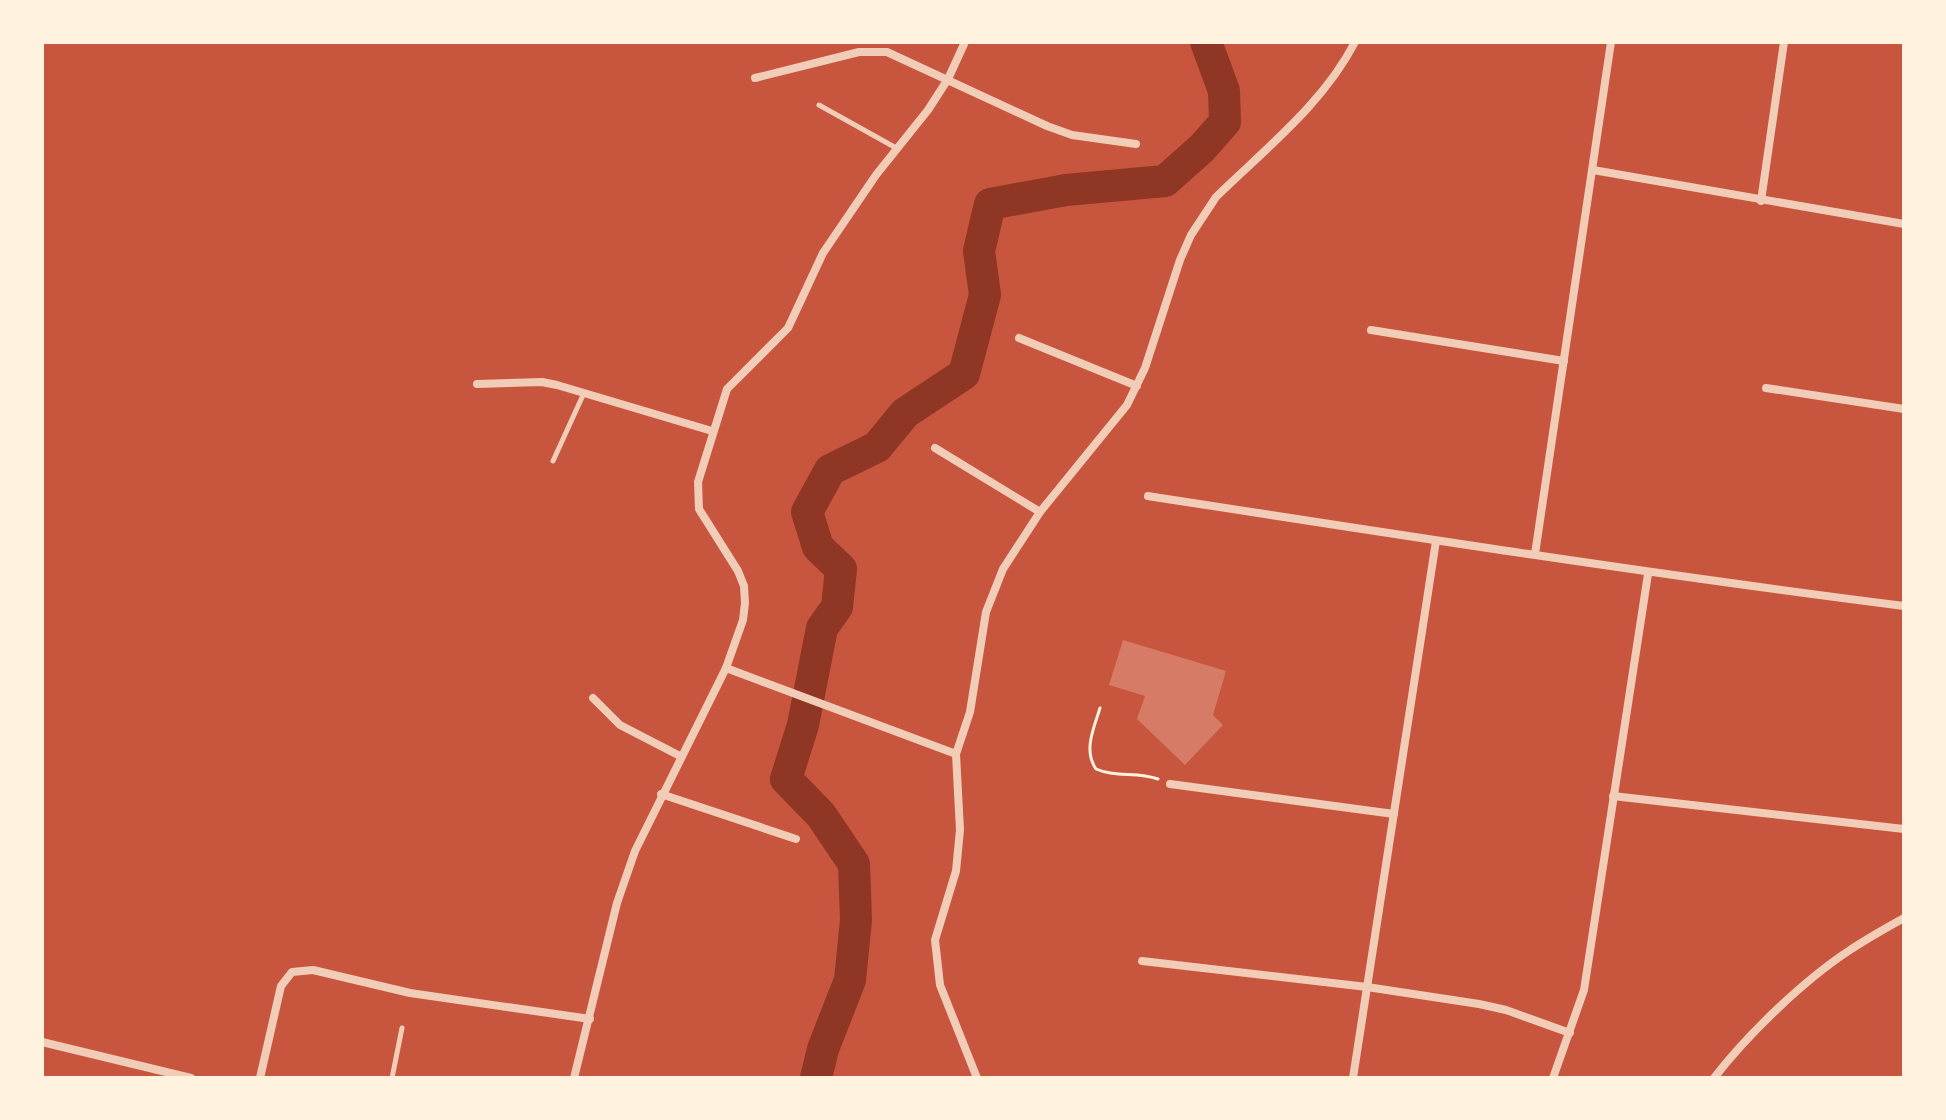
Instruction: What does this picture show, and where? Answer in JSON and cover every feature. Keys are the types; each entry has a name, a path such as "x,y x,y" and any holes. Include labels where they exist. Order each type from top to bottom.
{"street":[{"path":"574,1078 617,903 635,851 726,668 743,620 744,586 699,509 698,482 727,389 788,328 823,253 876,175 898,150 948,79 965,42"},
{"path":"977,1078 946,1005 936,966 935,940 956,871 960,830 956,754 970,712 991,596 1003,569 1040,512 1116,419 1137,386 1180,260 1205,210 1308,108 1346,59 1355,42"},
{"path":"1535,554 1611,42"},
{"path":"1761,201 1784,42"},
{"path":"755,78 873,51 904,58 1072,135 1136,144"},
{"path":"1593,170 1904,224"},
{"path":"1371,330 1564,361"},
{"path":"1019,338 1137,386"},
{"path":"477,384 542,382 712,431"},
{"path":"1766,388 1904,409"},
{"path":"935,448 1040,512"},
{"path":"1148,496 1648,574 1904,606"},
{"path":"1353,1078 1436,541"},
{"path":"1553,1078 1584,990 1648,574"},
{"path":"726,668 956,754"},
{"path":"593,698 620,725 680,756"},
{"path":"1170,784 1394,814"},
{"path":"661,794 796,839"},
{"path":"1613,796 1904,829"},
{"path":"1714,1078 1733,1053 1803,987 1848,951 1904,918"},
{"path":"1142,961 1367,987 1506,1010 1570,1033"},
{"path":"260,1078 281,986 292,972 313,970 410,993 590,1019"},
{"path":"42,1042 191,1078"}],"lane":[{"path":"819,105 898,150"},
{"path":"553,461 584,393"},
{"path":"392,1078 402,1028"}],"path":[{"path":"1100,708 1089,748 1091,762 1096,769 1114,774 1129,772 1148,775 1170,784"}],"building":[{"path":"1123,640 1226,671 1213,715 1223,725 1185,765 1137,719 1145,696 1109,685"}],"waterway":[{"path":"816,1078 823,1049 850,980 856,920 854,864 821,815 786,779 803,725 822,628 837,607 841,569 818,547 807,512 830,470 877,447 905,413 964,374 985,295 979,251 990,204 1066,190 1165,181 1202,148 1225,122 1224,91 1206,42"}]}
